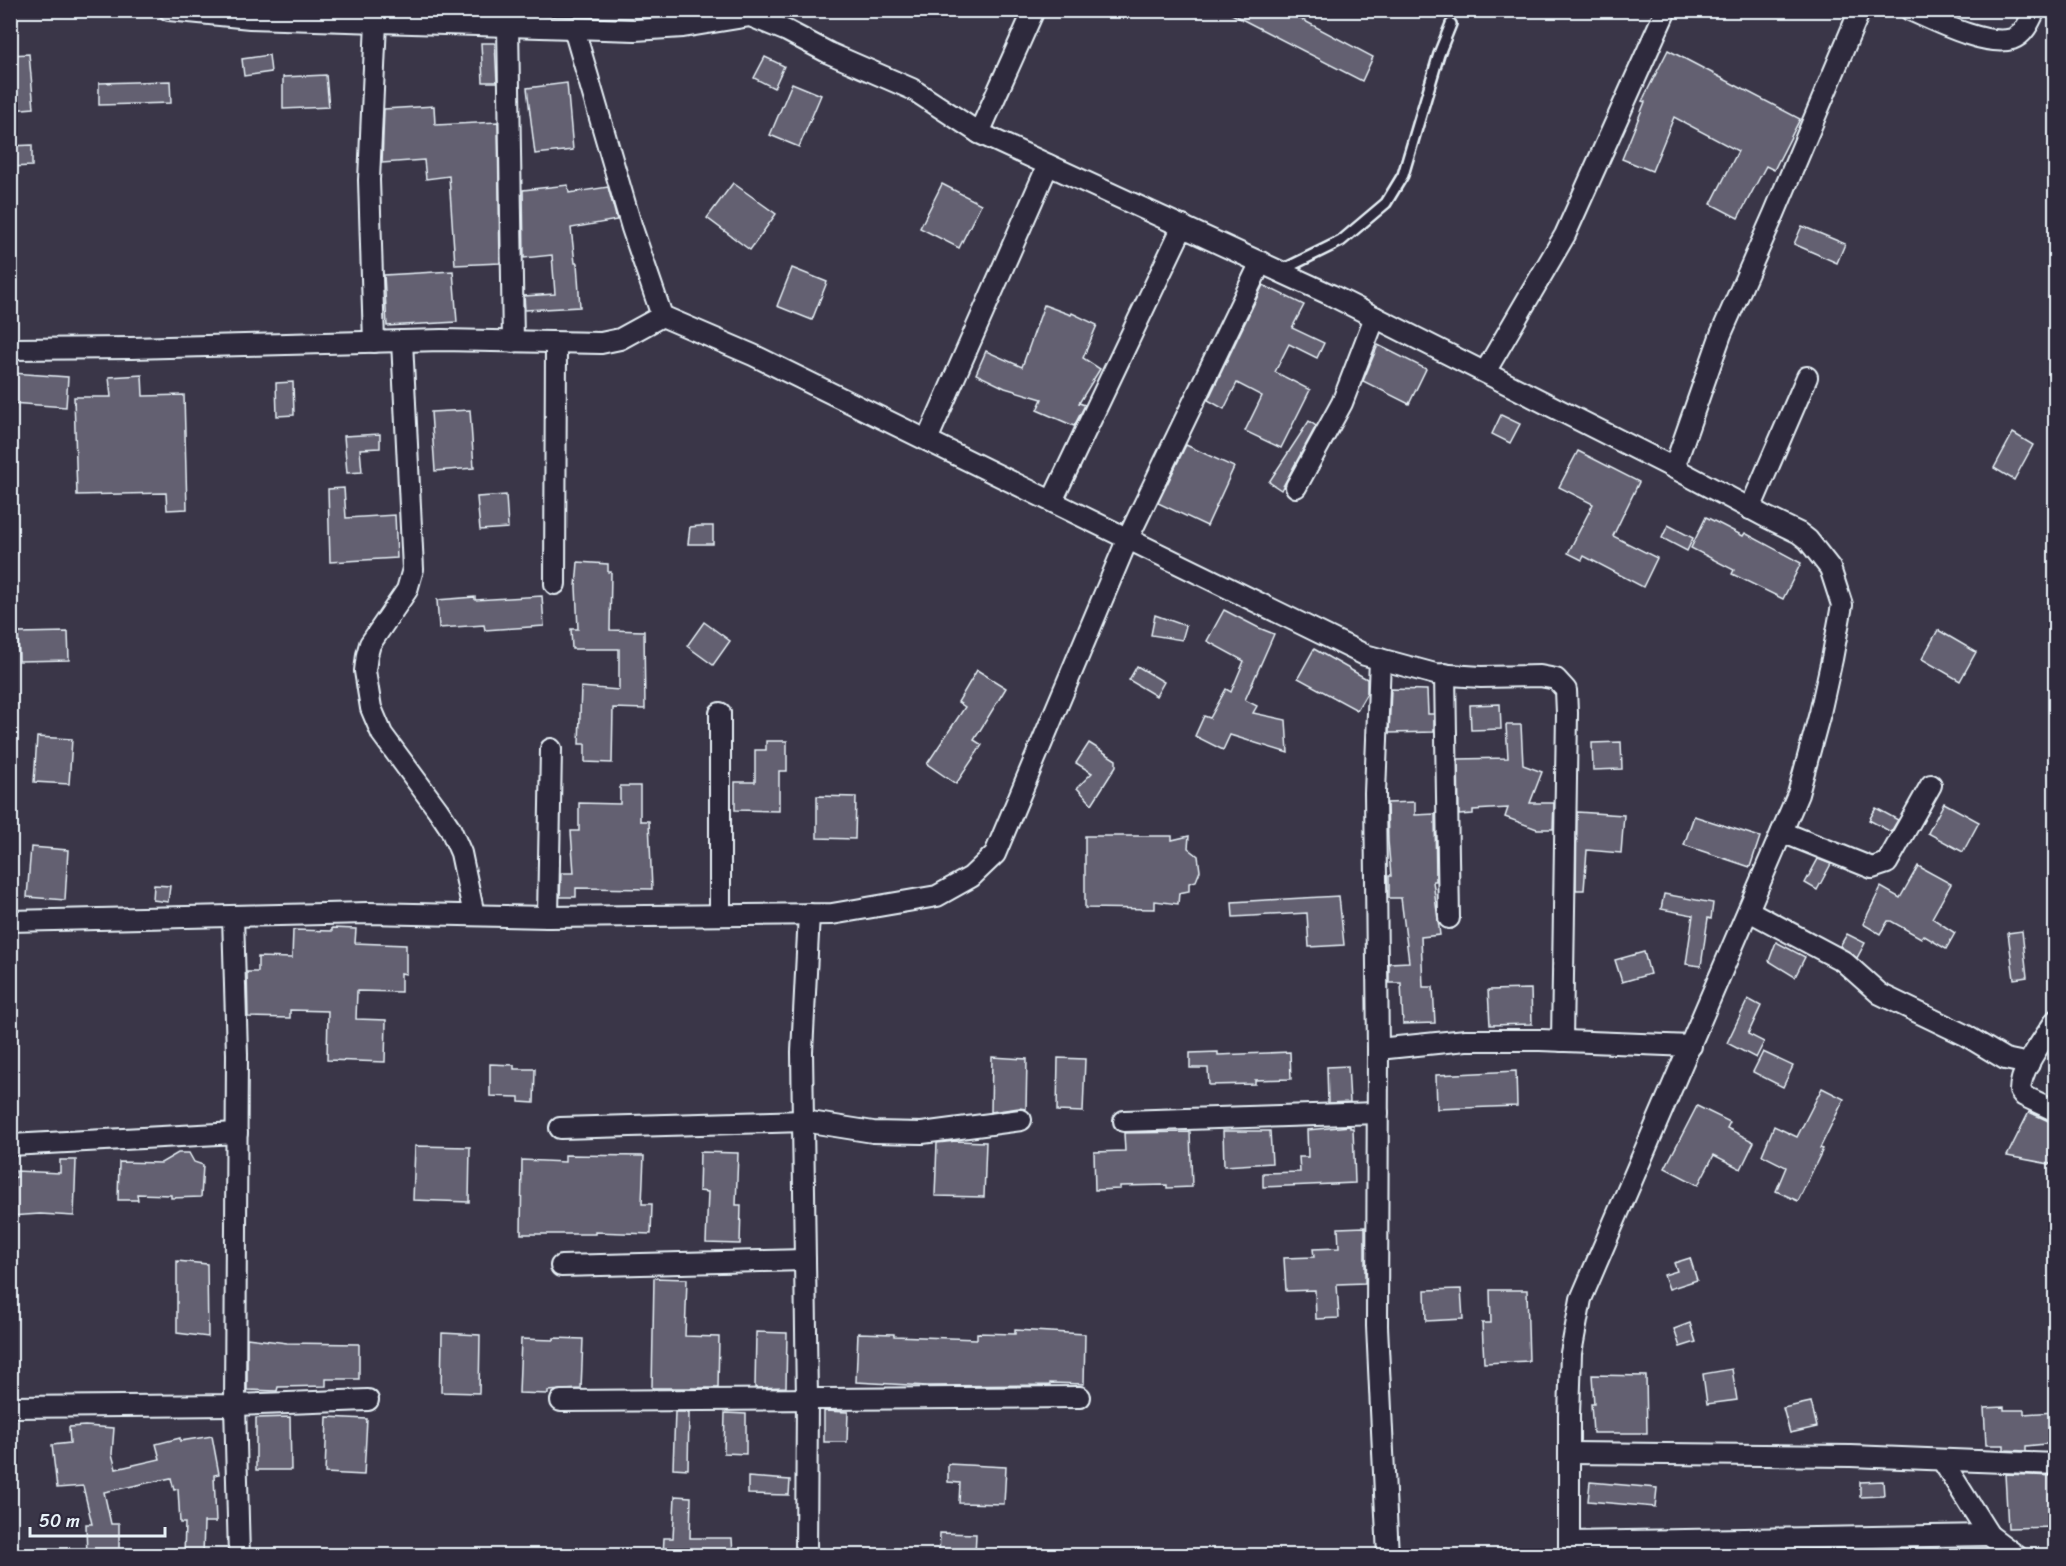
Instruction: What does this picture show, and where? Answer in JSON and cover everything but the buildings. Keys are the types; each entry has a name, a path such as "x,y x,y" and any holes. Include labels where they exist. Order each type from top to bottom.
{"street":[{"path":"169,10 250,18 375,16 574,29 635,30 683,27 751,13 829,53 912,89 979,133 1184,226 1375,317 1674,468 1799,533 1808,540 1830,568 1842,605 1820,713 1798,794 1581,1299 1571,1353 1569,1549 1989,1535"},
{"path":"979,133 1034,10"},
{"path":"1485,372 1565,235 1666,10"},
{"path":"1674,468 1721,334 1860,10"},
{"path":"1910,10 1977,38 2011,39 2025,29 2035,10"},
{"path":"374,342 369,180 375,16"},
{"path":"508,25 513,342"},
{"path":"574,29 632,228 662,316 753,355 1355,650 1380,659 1445,674 1481,677 1540,676 1556,679 1566,690 1562,1041"},
{"path":"927,440 1048,165"},
{"path":"1052,501 1184,226"},
{"path":"10,921 368,913 548,917 832,914 937,896 971,877 995,854 1128,538 1261,262"},
{"path":"10,349 402,341 601,343 620,339 662,316"},
{"path":"1296,487 1342,403 1375,317"},
{"path":"402,341 413,569 407,590 370,644 365,670 371,708 382,734 438,810 461,853 474,915"},
{"path":"555,584 556,342"},
{"path":"1749,509 1807,377"},
{"path":"1380,659 1375,793 1378,1049 1377,1326 1388,1556"},
{"path":"1445,674 1449,918"},
{"path":"720,713 720,915"},
{"path":"548,917 551,749"},
{"path":"1782,832 1872,868 1887,863 1931,785"},
{"path":"1749,911 1843,962 1880,994 1965,1035 2005,1059 2029,1064"},
{"path":"806,1556 807,1399 802,1052 809,914"},
{"path":"233,916 237,1133 235,1405 239,1556"},
{"path":"2055,1020 2029,1064 2020,1085 2020,1091 2024,1096 2055,1111"},
{"path":"1378,1049 1466,1040 1691,1046"},
{"path":"1124,1121 1378,1113"},
{"path":"560,1128 804,1121 873,1132 922,1133 1020,1120"},
{"path":"10,1145 237,1133"},
{"path":"561,1266 805,1260"},
{"path":"561,1401 1080,1397"},
{"path":"10,1407 235,1405 368,1400"},
{"path":"1569,1453 1851,1456 2055,1464"},
{"path":"1942,1460 1989,1535 2017,1556"}],"lane":[{"path":"1280,271 1341,241 1386,203 1403,175 1450,24"}]}
